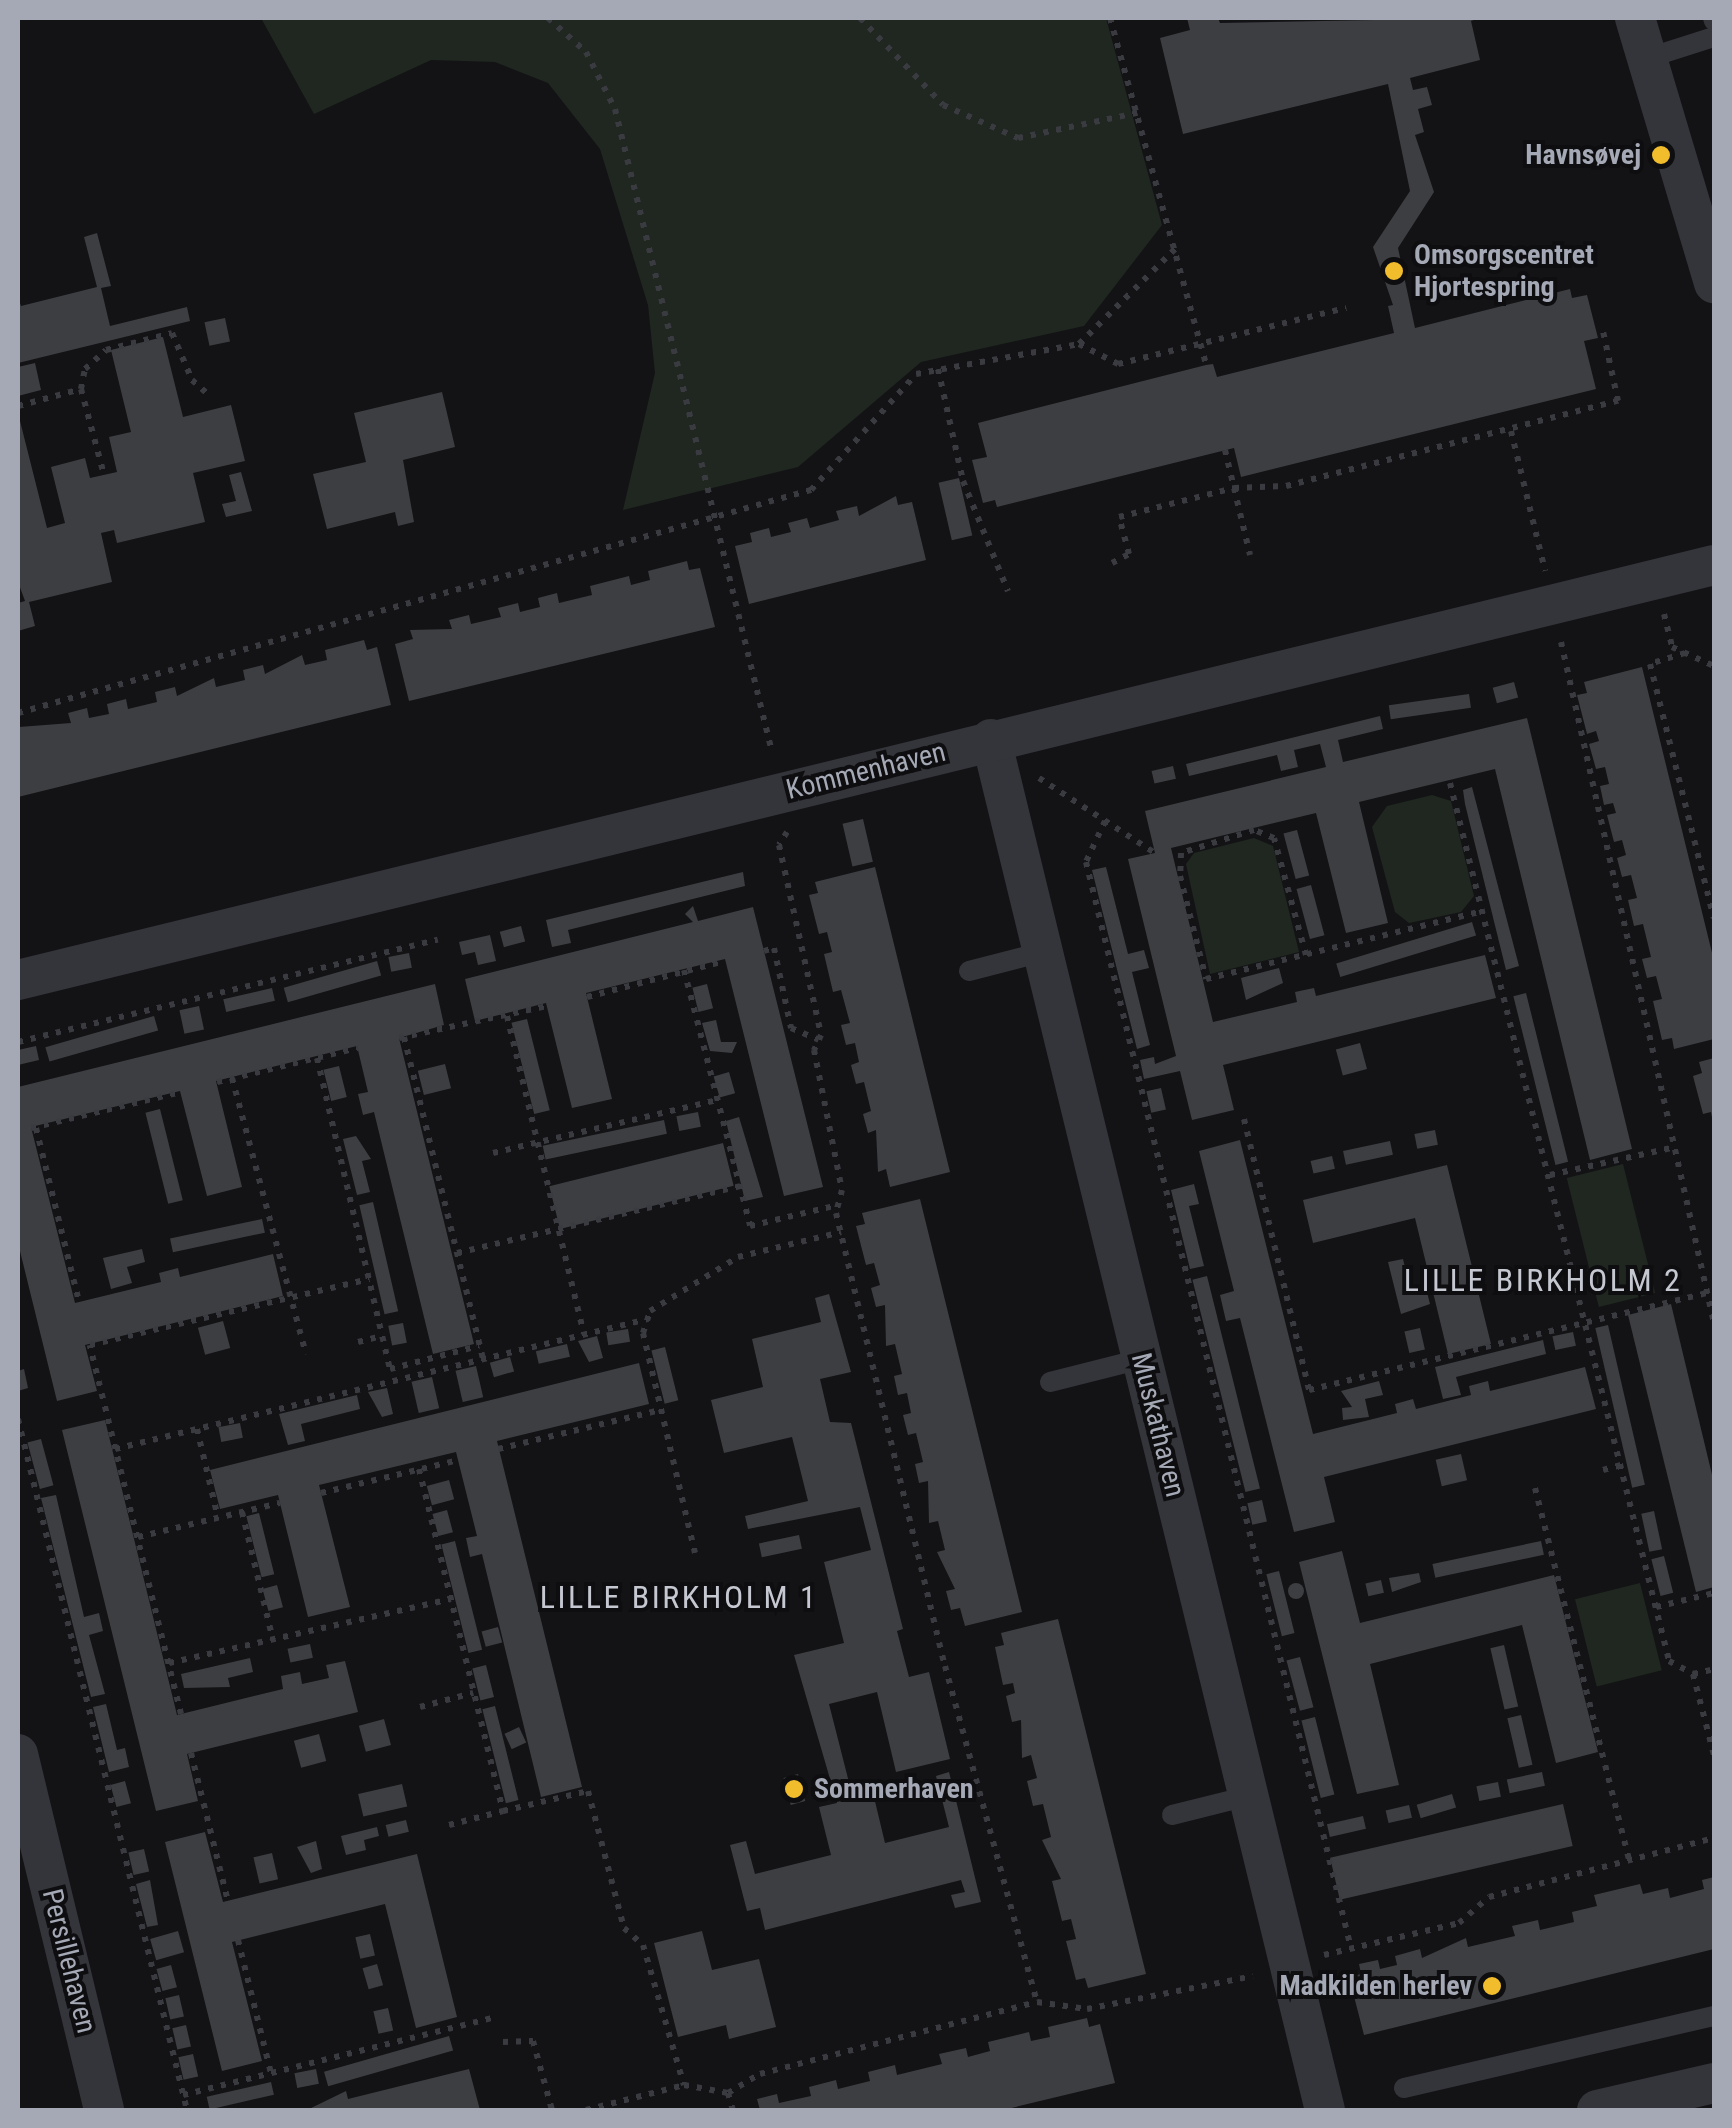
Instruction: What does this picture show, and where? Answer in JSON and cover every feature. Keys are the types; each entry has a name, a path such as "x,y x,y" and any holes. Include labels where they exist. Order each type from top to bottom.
{"street":[{"path":"1634,18 1714,283"},
{"name":"Kommenhaven","path":"18,980 1714,565"},
{"name":"Muskathaven","path":"992,740 1325,2110"},
{"name":"Persillehaven","path":"18,1754 104,2110"},
{"path":"1598,2110 1714,2083"}],"lane":[{"path":"1648,58 1714,37"},
{"path":"968,971 1042,952"},
{"path":"1050,1382 1142,1359"},
{"path":"1172,1814 1248,1796"},
{"path":"1404,2088 1714,2016"}],"path":[{"path":"548,18 586,52 615,109 772,752"},
{"path":"860,18 943,105 1018,138 1137,114"},
{"path":"1110,18 1206,365"},
{"path":"18,712 811,490 916,374 1079,344 1176,248"},
{"path":"1079,344 1118,364 1346,308"},
{"path":"1112,563 1128,554 1119,517 1234,488 1286,486 1618,401 1603,332"},
{"path":"103,471 82,389 85,368 106,350 172,333 192,380 210,396"},
{"path":"938,370 962,481 1008,591"},
{"path":"18,406 82,389"},
{"path":"1511,430 1670,1148 1714,1323"},
{"path":"1224,450 1250,556"},
{"path":"1654,579 1672,647 1714,666"},
{"path":"1686,653 1650,664 1714,918"},
{"path":"1450,783 1514,1054 1550,1175 1669,1661 1693,1674 1714,1669"},
{"path":"1054,787 1155,852"},
{"path":"1105,820 1086,862 1351,1948"},
{"path":"791,826 779,845 819,1040 814,1050 842,1190 838,1205 841,1232 945,1666 1038,2002"},
{"path":"1306,955 1274,838 1254,830 1186,848 1176,859 1206,980 1306,955 1482,911"},
{"path":"18,1042 438,940"},
{"path":"764,951 774,948 792,1028 819,1040"},
{"path":"587,997 726,961"},
{"path":"684,970 750,1226 838,1205"},
{"path":"483,1359 402,1037 547,1006"},
{"path":"508,1016 584,1334"},
{"path":"217,1082 358,1048"},
{"path":"317,1058 390,1368 479,1346"},
{"path":"232,1078 306,1354"},
{"path":"80,1302 34,1128 181,1092"},
{"path":"492,1153 718,1100"},
{"path":"1244,1119 1309,1390 1707,1293"},
{"path":"1550,1175 1670,1148"},
{"path":"457,1253 740,1186"},
{"path":"695,1553 644,1332 648,1320 689,1282 738,1257 841,1232"},
{"path":"181,1714 90,1345 369,1279"},
{"path":"116,1449 648,1320"},
{"path":"358,1342 382,1336"},
{"path":"498,1450 662,1410"},
{"path":"18,1419 187,2110"},
{"path":"197,1429 218,1518"},
{"path":"322,1493 458,1460"},
{"path":"1603,1470 1621,1465"},
{"path":"419,1469 503,1810"},
{"path":"1535,1488 1629,1860"},
{"path":"138,1537 280,1503"},
{"path":"242,1512 273,1640"},
{"path":"1656,1607 1714,1593"},
{"path":"169,1663 451,1600"},
{"path":"1693,1674 1714,1755"},
{"path":"420,1707 474,1693"},
{"path":"192,1753 228,1901"},
{"path":"449,1825 588,1791 624,1928 643,1945 684,2085"},
{"path":"1322,1955 1458,1922 1490,1897 1714,1838"},
{"path":"238,1940 271,2073"},
{"path":"586,2110 684,2085 728,2093 760,2074 1038,2002 1088,2009 1257,1975"},
{"path":"183,2095 496,2016"},
{"path":"503,2042 533,2040 552,2110"},
{"path":"728,2093 733,2110"}],"shaded area":[{"path":"261,18 1106,18 1162,225 1084,326 921,362 798,467 623,510 655,373 648,305 600,149 548,83 495,62 431,60 314,114"},
{"path":"1432,795 1451,801 1474,896 1461,912 1409,923 1395,912 1372,827 1387,806"},
{"path":"1254,838 1273,846 1299,952 1210,974 1186,864 1194,853"},
{"path":"1623,1164 1655,1293 1599,1307 1567,1178"},
{"path":"1640,1583 1662,1670 1597,1687 1575,1599"}],"building":[{"name":"Omsorgscentret Hjortespring","path":"1187,18 1218,18 1220,23 1479,18 1471,21 1480,60 1410,78 1413,90 1427,87 1432,105 1418,109 1424,132 1415,135 1434,192 1398,248 1415,328 1570,289 1572,298 1587,295 1598,338 1584,341 1596,389 1241,477 1234,448 997,507 995,500 983,503 972,460 987,457 978,423 1206,365 1213,364 1217,377 1394,333 1388,306 1393,305 1373,247 1410,191 1388,84 1183,134 1160,38 1190,30"},
{"path":"97,233 111,286 101,288 110,326 187,307 190,321 18,363 18,297 21,306 97,287 84,237"},
{"path":"225,318 230,341 209,346 204,322"},
{"path":"163,337 183,417 231,405 245,461 193,473 205,522 117,543 114,530 101,533 112,582 29,602 35,626 18,631 18,603 25,601 18,582 18,413 47,528 65,523 51,467 85,458 90,478 117,472 109,437 131,432 111,350"},
{"path":"35,363 41,390 18,396 18,367"},
{"path":"442,392 455,447 403,460 414,522 398,526 395,512 327,529 313,474 366,462 354,413"},
{"path":"241,472 252,511 226,517 222,504 236,501 229,475"},
{"path":"959,478 972,535 952,540 939,483"},
{"path":"896,496 898,505 912,502 926,560 749,604 735,546 752,542 750,533 769,528 771,537 791,532 788,523 807,518 810,528 839,520 836,511 857,506 859,516"},
{"path":"687,561 689,570 700,568 715,627 409,701 395,644 413,639 410,630 452,629 449,620 469,615 471,624 501,617 498,608 518,603 520,612 540,607 538,598 557,593 559,603 592,595 590,586 629,576 631,585 650,580 648,571"},
{"path":"364,640 367,650 377,647 391,705 18,797 19,727 71,723 68,713 87,708 89,718 109,714 107,704 126,699 128,709 157,702 155,692 175,687 177,696 214,678 216,687 245,680 243,670 263,665 265,674 302,655 305,665 327,660 325,650"},
{"path":"1642,667 1714,961 1714,1039 1674,1049 1672,1038 1662,1040 1653,1001 1662,999 1656,976 1647,978 1642,959 1651,957 1643,924 1634,926 1628,900 1637,898 1631,875 1622,877 1617,858 1626,855 1622,840 1614,842 1607,815 1616,813 1613,803 1604,805 1600,786 1609,784 1605,767 1596,769 1589,744 1599,741 1596,731 1587,734 1577,695 1587,693 1584,682"},
{"path":"1514,682 1518,697 1497,703 1493,688"},
{"path":"1469,694 1471,708 1391,719 1389,705"},
{"path":"1380,716 1383,729 1338,740 1343,762 1527,718 1632,1149 1590,1160 1495,769 1359,802 1388,923 1346,933 1316,813 1171,848 1213,1022 1297,1002 1295,992 1314,988 1316,996 1485,955 1496,998 1223,1065 1234,1110 1192,1120 1180,1071 1144,1079 1140,1060 1154,1057 1155,1064 1176,1056 1128,859 1155,853 1145,811 1326,767 1320,744 1294,750 1298,767 1281,771 1277,755 1189,776 1186,764"},
{"path":"1173,766 1176,779 1154,784 1152,771"},
{"path":"1472,787 1519,966 1506,970 1465,804 1463,790"},
{"path":"863,819 873,862 852,867 843,824"},
{"path":"1297,830 1309,875 1296,879 1283,834"},
{"path":"875,867 950,1172 890,1187 886,1169 878,1172 876,1130 868,1133 863,1114 871,1111 864,1082 856,1084 851,1065 859,1062 855,1043 846,1045 841,1025 850,1023 841,990 833,992 824,954 832,952 827,932 819,934 809,895 818,893 815,882"},
{"path":"1106,867 1128,954 1144,950 1149,968 1132,972 1150,1045 1137,1049 1092,870"},
{"path":"743,872 745,886 568,930 571,943 552,947 546,920"},
{"path":"1311,885 1324,935 1310,939 1297,889"},
{"path":"693,906 698,921 753,907 823,1187 784,1196 725,959 586,993 612,1099 572,1108 546,1003 475,1021 465,979 693,922 685,914"},
{"path":"1472,922 1476,935 1340,977 1336,964"},
{"path":"521,926 525,941 504,947 500,932"},
{"path":"490,935 496,961 478,965 475,952 462,955 459,942"},
{"path":"409,953 412,968 391,972 388,957"},
{"path":"377,961 381,975 288,1002 284,988"},
{"path":"1279,968 1283,983 1246,1000 1241,978"},
{"path":"435,984 444,1025 399,1038 474,1344 433,1354 374,1112 363,1115 358,1094 368,1092 357,1046 216,1081 242,1187 207,1196 180,1091 31,1127 75,1303 161,1282 159,1273 178,1268 180,1277 273,1254 283,1296 85,1345 97,1391 57,1401 18,1243 18,1087"},
{"path":"707,984 713,1008 698,1012 692,988"},
{"path":"272,988 275,1001 226,1012 223,999"},
{"path":"1526,993 1568,1162 1555,1165 1513,996"},
{"path":"199,1006 204,1029 184,1034 179,1010"},
{"path":"154,1016 158,1030 50,1062 45,1047"},
{"path":"527,1019 550,1110 534,1114 511,1023"},
{"path":"716,1020 721,1042 737,1042 732,1053 710,1051 702,1023"},
{"path":"1360,1043 1367,1069 1343,1076 1336,1049"},
{"path":"36,1046 39,1060 18,1065 18,1050"},
{"path":"1714,1058 1713,1123 1711,1112 1703,1114 1693,1076 1702,1073 1699,1062"},
{"path":"445,1064 451,1088 424,1095 418,1071"},
{"path":"339,1066 347,1097 331,1101 323,1070"},
{"path":"729,1072 735,1093 720,1098 714,1076"},
{"path":"1161,1088 1166,1109 1151,1113 1146,1091"},
{"path":"160,1109 183,1200 168,1204 145,1113"},
{"path":"698,1112 701,1127 679,1131 676,1116"},
{"path":"739,1117 763,1197 745,1201 726,1121"},
{"path":"664,1120 667,1134 546,1159 543,1146"},
{"path":"1435,1130 1438,1145 1417,1149 1414,1134"},
{"path":"356,1136 371,1159 362,1161 370,1192 357,1195 343,1139"},
{"path":"1240,1140 1313,1434 1397,1413 1395,1404 1413,1399 1416,1409 1471,1395 1469,1386 1488,1381 1490,1391 1585,1367 1596,1409 1324,1477 1335,1522 1294,1532 1240,1318 1226,1321 1220,1295 1234,1291 1199,1151"},
{"path":"1390,1141 1393,1155 1346,1165 1343,1151"},
{"path":"723,1143 734,1186 560,1229 549,1186"},
{"path":"1332,1156 1335,1169 1313,1174 1311,1161"},
{"path":"1447,1165 1491,1344 1448,1354 1415,1218 1313,1243 1303,1200"},
{"path":"1194,1184 1199,1204 1189,1206 1204,1266 1190,1269 1171,1190"},
{"path":"920,1199 1022,1612 965,1626 960,1608 951,1610 946,1591 955,1589 937,1552 945,1550 938,1521 929,1523 928,1481 919,1483 915,1464 923,1462 916,1433 908,1435 903,1415 911,1413 907,1393 898,1395 894,1376 902,1374 895,1344 886,1346 885,1305 876,1307 871,1288 880,1285 874,1263 866,1265 856,1226 865,1224 862,1213"},
{"path":"373,1202 398,1311 385,1314 359,1205"},
{"path":"262,1219 265,1233 173,1252 170,1239"},
{"path":"142,1249 145,1262 127,1267 132,1283 111,1289 103,1258"},
{"path":"1403,1259 1411,1292 1426,1288 1430,1304 1401,1314 1388,1262"},
{"path":"1207,1276 1260,1488 1245,1492 1192,1280"},
{"path":"829,1294 851,1372 820,1379 830,1422 851,1423 903,1629 897,1631 909,1677 929,1672 950,1759 896,1772 877,1692 829,1704 853,1798 873,1793 885,1843 949,1827 936,1776 949,1772 981,1902 955,1908 951,1895 965,1892 961,1880 765,1930 760,1908 747,1911 730,1845 746,1841 755,1874 831,1855 819,1807 837,1803 794,1655 844,1643 824,1562 871,1550 860,1507 748,1529 745,1516 808,1501 792,1437 724,1453 711,1400 763,1387 752,1339 821,1322 815,1298"},
{"path":"1671,1304 1714,1483 1714,1587 1696,1592 1628,1315"},
{"path":"223,1321 230,1348 205,1355 198,1328"},
{"path":"403,1323 407,1343 392,1345 388,1326"},
{"path":"1608,1325 1645,1485 1632,1488 1595,1328"},
{"path":"1420,1328 1425,1349 1409,1353 1404,1332"},
{"path":"628,1329 630,1342 608,1345 606,1332"},
{"path":"1573,1332 1576,1346 1555,1350 1552,1336"},
{"path":"597,1336 603,1358 589,1362 578,1341"},
{"path":"1543,1340 1546,1354 1456,1377 1461,1395 1443,1399 1435,1367"},
{"path":"567,1344 570,1357 539,1364 536,1351"},
{"path":"665,1347 678,1400 665,1404 651,1350"},
{"path":"510,1357 514,1371 494,1377 490,1363"},
{"path":"639,1363 649,1404 497,1441 582,1787 541,1797 482,1554 470,1557 466,1538 477,1536 456,1452 319,1485 350,1607 308,1617 278,1495 220,1509 210,1470"},
{"path":"476,1366 483,1397 463,1402 456,1371"},
{"path":"24,1369 28,1388 18,1391 18,1371"},
{"path":"432,1377 439,1408 419,1413 412,1382"},
{"path":"1379,1381 1383,1395 1365,1399 1369,1417 1343,1420 1342,1408 1352,1407 1341,1391"},
{"path":"387,1388 393,1414 382,1417 368,1392"},
{"path":"357,1395 360,1409 301,1424 305,1441 288,1445 279,1414"},
{"path":"105,1420 177,1715 283,1689 281,1676 300,1672 302,1684 329,1678 326,1665 345,1661 358,1712 187,1754 198,1801 156,1811 62,1430"},
{"path":"240,1423 243,1438 221,1442 218,1427"},
{"path":"41,1439 53,1485 40,1489 27,1443"},
{"path":"1461,1454 1467,1480 1442,1486 1436,1460"},
{"path":"449,1480 454,1499 432,1505 427,1486"},
{"path":"56,1495 84,1617 99,1613 103,1631 89,1635 105,1694 91,1697 41,1498"},
{"path":"1262,1500 1267,1521 1252,1525 1247,1503"},
{"path":"447,1510 453,1532 438,1536 433,1514"},
{"path":"1654,1511 1662,1549 1649,1552 1641,1514"},
{"path":"259,1513 274,1574 262,1577 246,1516"},
{"path":"799,1535 802,1549 762,1557 759,1544"},
{"path":"455,1541 482,1650 469,1653 441,1544"},
{"path":"1541,1541 1544,1555 1435,1578 1432,1564"},
{"path":"1342,1551 1360,1623 1554,1575 1598,1752 1556,1763 1522,1625 1370,1664 1399,1785 1357,1794 1299,1562"},
{"path":"1664,1556 1673,1593 1661,1596 1651,1559"},
{"path":"1279,1571 1294,1633 1282,1636 1266,1574"},
{"path":"1419,1573 1421,1582 1392,1592 1389,1578"},
{"path":"1381,1580 1384,1593 1368,1596 1365,1584"},
{"path":"1296,1583 1304,1591 1296,1599 1288,1591"},
{"path":"277,1585 283,1607 268,1611 263,1589"},
{"path":"1058,1619 1146,1974 1088,1988 1085,1978 1076,1980 1066,1941 1076,1939 1071,1919 1062,1921 1052,1881 1061,1879 1042,1840 1051,1837 1043,1804 1033,1806 1027,1781 1037,1778 1031,1755 1022,1758 1021,1720 1012,1722 1006,1696 1015,1693 1013,1683 1003,1685 995,1647 1004,1645 1001,1633"},
{"path":"498,1627 502,1642 486,1647 482,1631"},
{"path":"310,1644 313,1658 290,1662 288,1649"},
{"path":"1504,1645 1518,1706 1505,1710 1490,1648"},
{"path":"1300,1657 1313,1707 1300,1711 1286,1661"},
{"path":"250,1658 253,1672 228,1678 230,1687 184,1688 181,1674"},
{"path":"486,1665 494,1697 480,1700 472,1668"},
{"path":"106,1704 117,1750 125,1748 129,1767 109,1772 93,1707"},
{"path":"495,1706 518,1800 506,1803 482,1709"},
{"path":"1521,1715 1532,1765 1519,1768 1507,1718"},
{"path":"1315,1717 1334,1795 1321,1798 1301,1720"},
{"path":"384,1719 391,1745 366,1752 359,1726"},
{"path":"519,1727 526,1742 512,1749 504,1734"},
{"path":"319,1734 326,1761 301,1768 294,1741"},
{"path":"1542,1772 1545,1786 1510,1793 1507,1779"},
{"name":"Sommerhaven","path":"798,1774 805,1801 791,1805 784,1778"},
{"path":"125,1781 131,1803 116,1807 111,1785"},
{"path":"1498,1782 1501,1797 1479,1801 1476,1786"},
{"path":"402,1784 407,1806 363,1817 358,1794"},
{"path":"1452,1794 1456,1807 1421,1818 1417,1805"},
{"path":"1563,1804 1573,1846 1340,1900 1330,1858"},
{"path":"1409,1805 1412,1818 1389,1823 1386,1810"},
{"path":"1363,1816 1366,1829 1330,1837 1327,1824"},
{"path":"406,1820 409,1832 389,1837 386,1825"},
{"path":"377,1827 379,1836 364,1840 366,1850 346,1855 341,1836"},
{"path":"205,1832 223,1902 417,1854 457,2017 416,2028 385,1904 232,1942 262,2061 222,2071 165,1842"},
{"path":"316,1841 322,1869 311,1873 297,1847"},
{"path":"144,1849 149,1871 134,1875 128,1853"},
{"path":"272,1853 278,1879 260,1884 253,1857"},
{"path":"1714,1877 1714,1949 1364,2035 1349,1977 1361,1974 1359,1964 1378,1960 1380,1969 1397,1965 1395,1956 1420,1949 1422,1958 1466,1938 1468,1947 1515,1936 1512,1926 1538,1920 1540,1930 1574,1922 1572,1912 1597,1906 1594,1895 1640,1884 1643,1894 1668,1888 1670,1898 1704,1889 1702,1880"},
{"path":"150,1880 158,1925 147,1927 136,1884"},
{"path":"178,1931 184,1952 156,1960 150,1939"},
{"path":"702,1931 712,1970 759,1959 776,2027 729,2039 726,2025 678,2037 654,1943"},
{"path":"370,1934 375,1955 360,1959 355,1937"},
{"path":"377,1964 383,1985 369,1989 363,1968"},
{"path":"171,1965 177,1987 162,1991 157,1969"},
{"path":"179,1995 184,2016 170,2020 165,1998"},
{"path":"388,2008 393,2030 379,2034 373,2011"},
{"path":"1087,2018 1089,2027 1100,2024 1115,2083 1003,2110 760,2110 757,2099 777,2094 779,2103 811,2096 809,2087 836,2080 838,2089 870,2081 868,2072 895,2065 897,2075 942,2064 939,2054 966,2048 968,2057 990,2051 988,2042 1029,2032 1031,2041 1050,2037 1048,2027"},
{"path":"186,2025 191,2046 177,2050 172,2028"},
{"path":"449,2036 453,2050 328,2086 324,2072"},
{"path":"193,2054 198,2076 184,2080 178,2057"},
{"path":"316,2069 319,2084 297,2088 294,2073"},
{"path":"469,2069 480,2110 307,2110 346,2091 348,2099"},
{"path":"271,2082 274,2095 210,2110 207,2097"}],"place":[{"name":"Havnsøvej","path":"1661,155"},
{"name":"Omsorgscentret Hjortespring","path":"1394,271"},
{"name":"Sommerhaven","path":"794,1789"},
{"name":"Madkilden herlev","path":"1492,1986"}],"district":[{"name":"LILLE BIRKHOLM 2","path":"1543,1280"},
{"name":"LILLE BIRKHOLM 1","path":"679,1597"}]}
